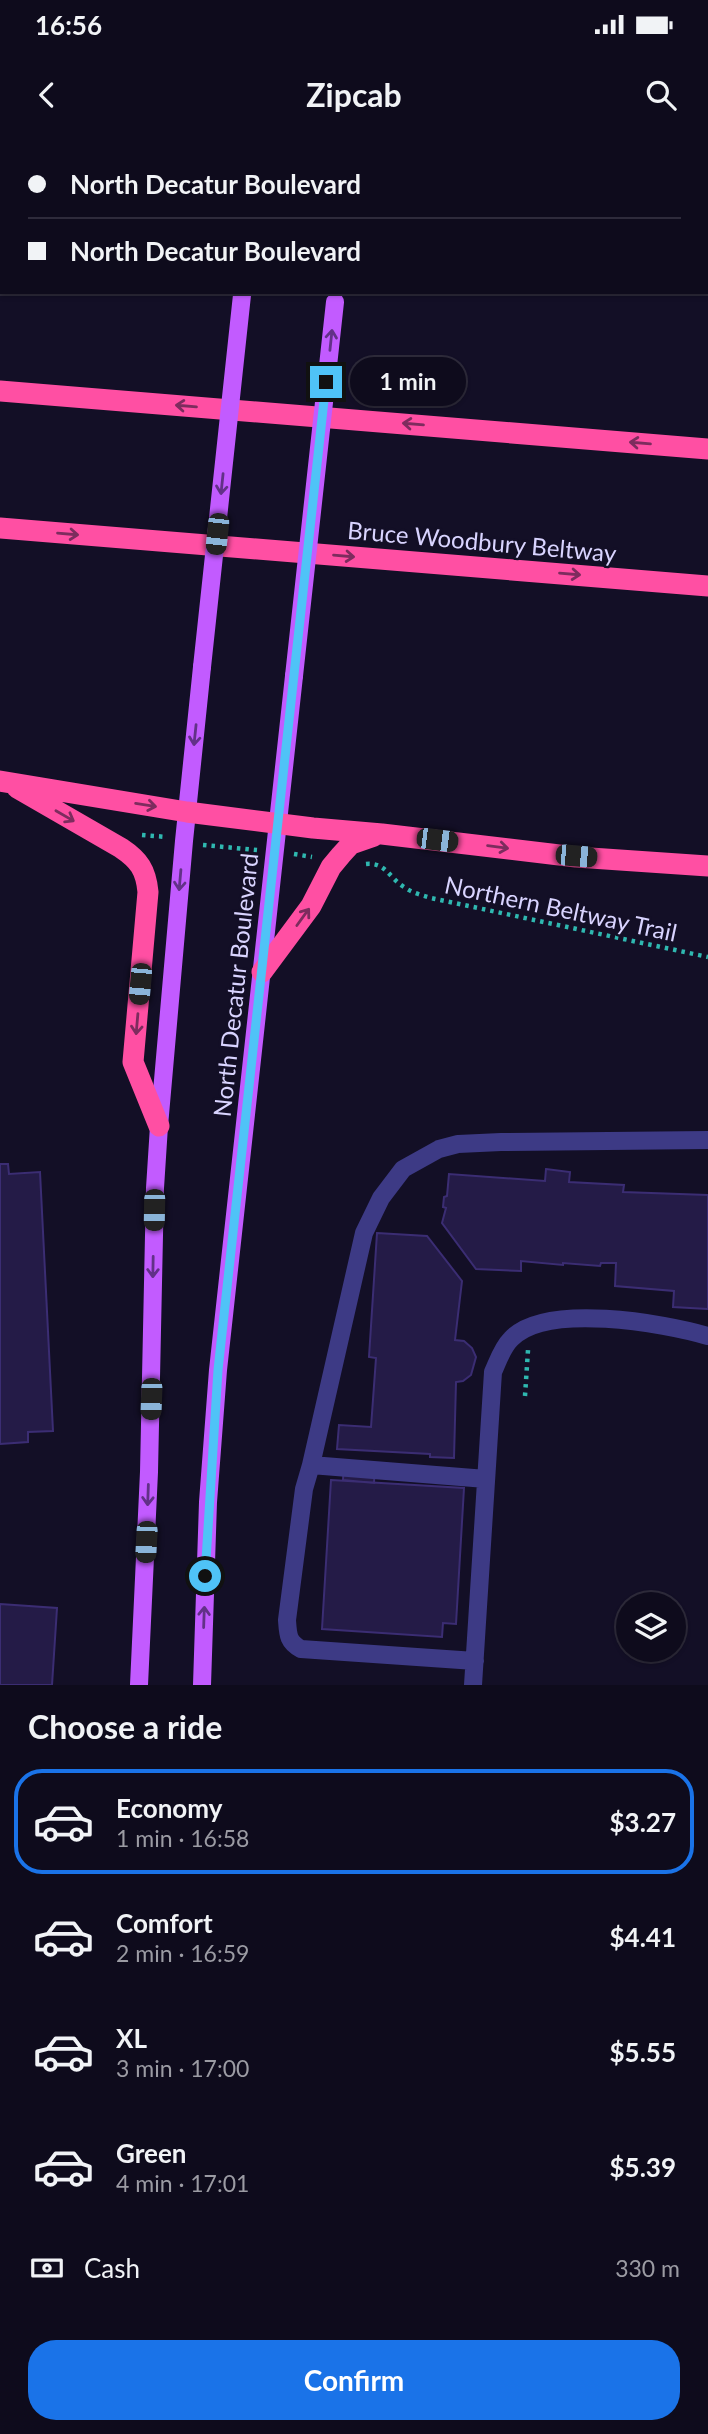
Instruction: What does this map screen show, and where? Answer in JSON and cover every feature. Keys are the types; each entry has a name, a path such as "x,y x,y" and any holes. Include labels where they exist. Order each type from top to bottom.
{"highway":[{"path":"0,391 708,449"},
{"name":"Bruce Woodbury Beltway","path":"0,528 708,586"},
{"path":"3,781 187,812 278,823 589,858 708,866"},
{"path":"3,781 121,848 137,859 143,868 148,892 133,1062 159,1126"},
{"path":"262,972 311,906 331,867 341,855 351,844 382,834"}],"main road":[{"path":"139,1685 159,1126 187,812 242,294"},
{"name":"North Decatur Boulevard","path":"202,1685 207,1516 218,1370 336,297"}],"lane":[{"path":"474,1661 301,1649 292,1644 288,1636 287,1620 304,1489 312,1465 364,1233 381,1198 403,1169 439,1149 458,1144 501,1142 708,1140"},
{"path":"473,1685 493,1372 501,1352 511,1338 526,1328 542,1322 565,1319 652,1323 708,1336"},
{"path":"312,1465 486,1479"}],"path":[{"path":"137,842 142,834 164,836"},
{"path":"203,845 231,847"},
{"name":"Northern Beltway Trail","path":"357,867 377,863 402,886 431,898 708,957"}],"building":[{"path":"0,1164 8,1164 9,1174 40,1172 53,1431 28,1432 28,1442 0,1444"},
{"path":"546,1169 570,1172 569,1182 624,1185 623,1192 708,1195 708,1309 673,1307 674,1291 615,1286 616,1263 601,1263 600,1266 521,1261 521,1271 476,1269 442,1223 449,1174 545,1181"},
{"path":"377,1233 427,1236 462,1281 455,1340 464,1341 472,1348 476,1357 471,1375 456,1382 454,1458 430,1457 430,1454 337,1449 339,1425 371,1427 376,1358 369,1357"},
{"path":"344,1462 375,1463 374,1483 343,1480"},
{"path":"331,1480 464,1488 456,1624 443,1623 442,1637 322,1629"},
{"path":"0,1604 57,1608 52,1685 0,1685"}],"route":[{"path":"205,1576 218,1370 326,382"}]}
